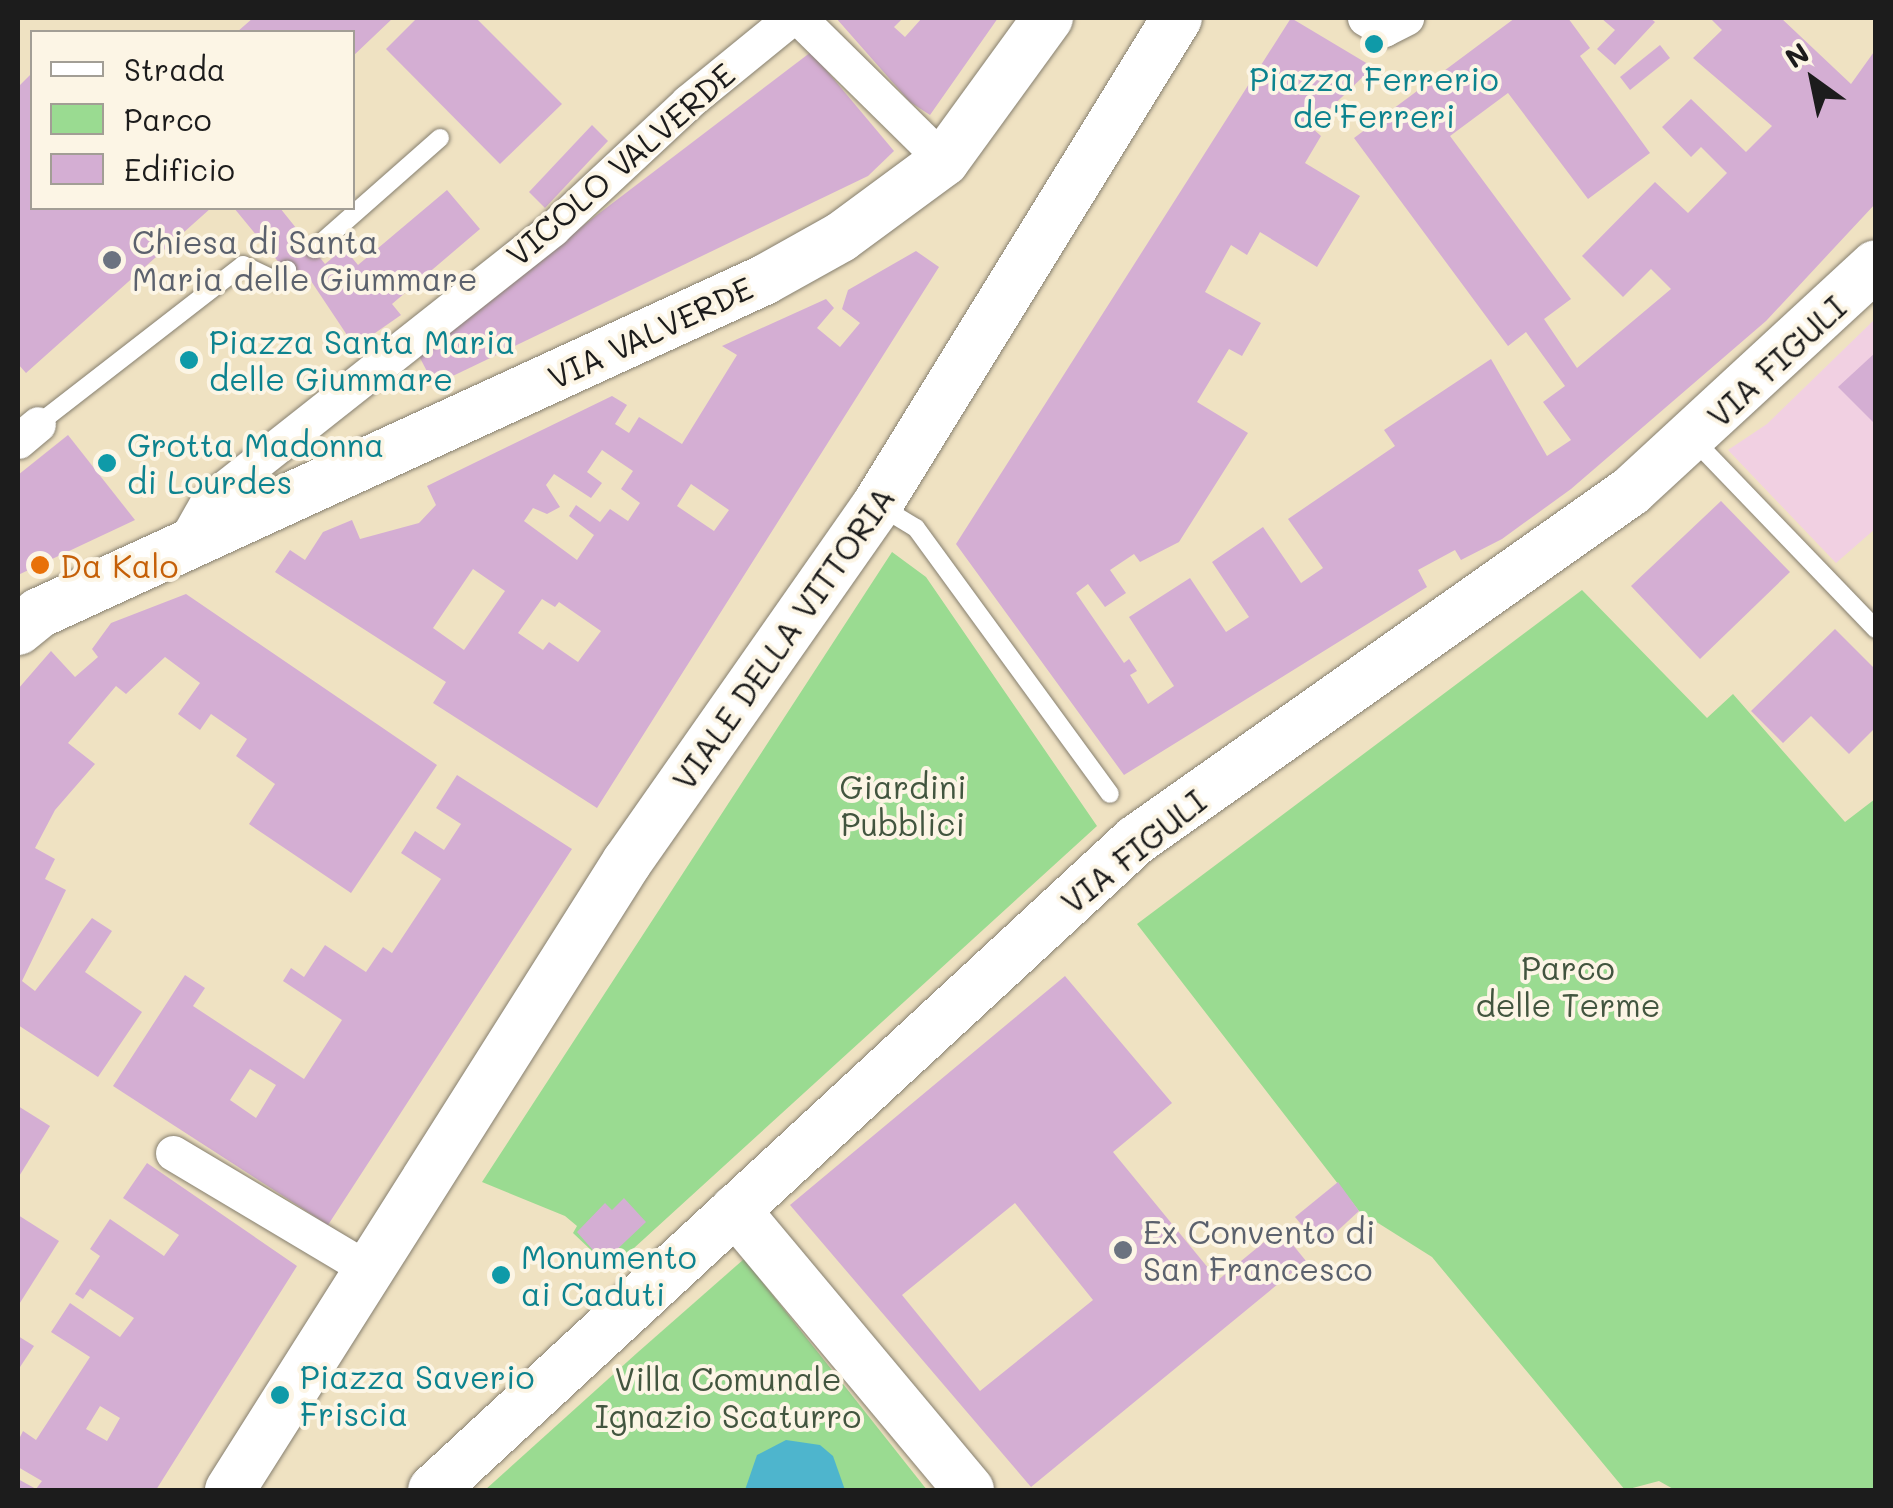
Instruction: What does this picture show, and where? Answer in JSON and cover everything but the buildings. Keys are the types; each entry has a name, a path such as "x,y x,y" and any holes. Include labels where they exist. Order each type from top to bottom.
{"street":[{"name":"VICOLO VALVERDE","path":"182,547 220,490 552,229 688,102 795,18 944,161"},
{"name":"VIA VALVERDE","path":"18,630 38,613 764,280 894,203 944,161 1048,18"},
{"name":"VIALE DELLA VITTORIA","path":"377,1264 627,862 877,505 1177,18"},
{"path":"1365,18 1384,28 1406,18"},
{"name":"VIA FIGULI","path":"433,1490 1136,840 1632,491 1876,265"},
{"path":"173,1153 316,1240 377,1264 230,1490"},
{"path":"735,1210 969,1490"}],"lane":[{"path":"314,249 440,138"},
{"path":"28,433 243,266 275,280 287,270"},
{"path":"1692,439 1876,629"},
{"path":"877,505 916,528 1110,794"}],"shaded area":[{"path":"1875,319 1875,529 1836,563 1728,450 1767,424"}],"green space":[{"name":"Giardini Pubblici","path":"892,552 926,577 1097,826 611,1269 573,1233 577,1226 565,1216 482,1182"},
{"name":"Parco delle Terme","path":"1582,590 1707,718 1733,694 1845,822 1875,799 1875,1490 1675,1490 1659,1481 1625,1490 1432,1257 1359,1211 1137,924"},
{"name":"Villa Comunale Ignazio Scaturro","path":"744,1259 927,1490 485,1490 637,1353"}],"water":[{"path":"786,1440 820,1445 833,1456 845,1490 745,1490 757,1455"}],"place":[{"name":"Piazza Ferrerio de'Ferreri","path":"1374,44"},
{"name":"Chiesa di Santa Maria delle Giummare","path":"112,260"},
{"name":"Piazza Santa Maria delle Giummare","path":"189,360"},
{"name":"Grotta Madonna di Lourdes","path":"107,463"},
{"name":"Da Kalo","path":"40,565"},
{"name":"Ex Convento di San Francesco","path":"1123,1250"},
{"name":"Monumento ai Caduti","path":"501,1275"},
{"name":"Piazza Saverio Friscia","path":"280,1395"}]}
